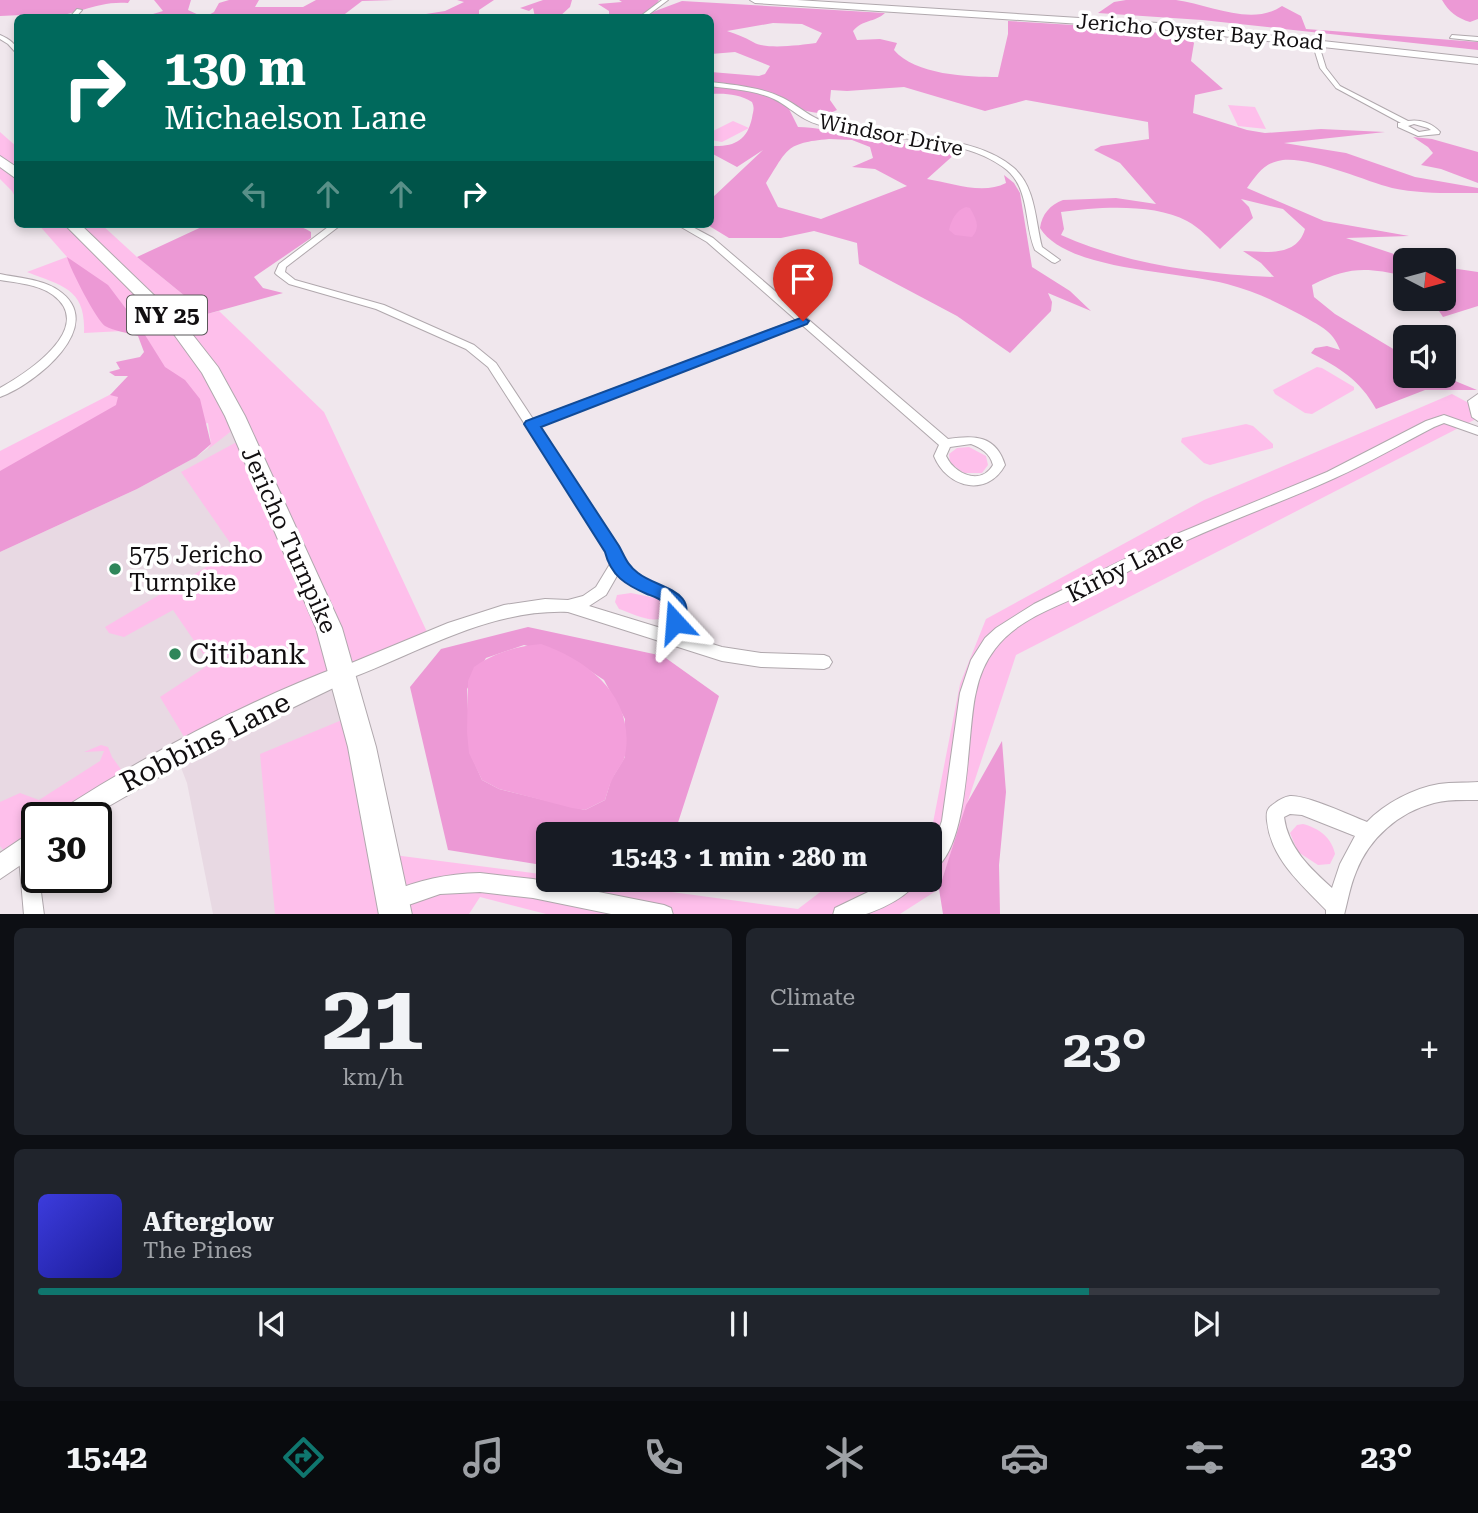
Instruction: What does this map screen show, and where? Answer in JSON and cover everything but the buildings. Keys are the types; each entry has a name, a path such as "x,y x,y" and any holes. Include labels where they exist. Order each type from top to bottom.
{"main road":[{"name":"Jericho Oyster Bay Road","path":"755,0 1142,22 1478,61"},
{"path":"774,0 809,0"},
{"name":"Jericho Oyster Bay Road","path":"838,0 1142,22 1478,55"},
{"path":"0,160 14,172"},
{"name":"Jericho Turnpike","path":"75,228 163,312 211,372 235,416 314,589 343,674 362,747 395,907"}],"street":[{"path":"646,14 665,0"},
{"path":"75,14 79,10"},
{"path":"0,37 14,42"},
{"path":"1452,37 1478,39"},
{"path":"1315,42 1323,68 1338,88 1405,122"},
{"name":"Windsor Drive","path":"714,85 759,92 790,105 814,121 943,143 994,159 1020,181 1029,196 1038,248 1055,260"},
{"path":"333,228 282,266 280,273 284,278 380,307 470,347 483,356 532,424 613,551 617,564 633,579 663,592 675,602 677,614 668,637"},
{"path":"688,228 710,240 946,444"},
{"path":"0,277 61,294 68,302 72,326 55,355 27,377 0,393"},
{"path":"532,424 803,321"},
{"path":"1478,398 1474,401 1474,408 1478,417"},
{"name":"Kirby Lane","path":"942,844 947,835 957,781 963,718 974,668 989,643 1016,621 1187,535 1334,474 1430,424 1444,419 1478,431"},
{"path":"962,440 988,447 998,459 997,471 984,480 974,481 954,476 941,463 940,456 946,444 962,440"},
{"path":"568,606 587,601 601,591 617,564"},
{"path":"343,674 453,628 504,611 545,605 568,606 722,654 773,661 824,662"},
{"name":"Robbins Lane","path":"94,802 142,771 261,709 343,674"},
{"path":"1336,910 1345,872 1368,832 1397,808 1436,794 1478,791"},
{"path":"1336,910 1286,854 1275,831 1275,813 1288,805 1302,806 1368,832"},
{"path":"0,867 21,851"},
{"path":"395,907 422,888 454,883 496,883 659,914"},
{"path":"844,914 892,892"},
{"path":"33,893 34,914"}],"shaded area":[{"path":"0,0 130,0 128,3 106,4 66,14 0,16"},
{"path":"154,0 191,0 188,10 197,14 153,14 163,11"},
{"path":"229,0 259,0 255,7 303,7 316,0 394,0 362,1 345,14 210,14 219,3"},
{"path":"457,0 494,0 479,10 479,14 426,14 445,11 464,2"},
{"path":"543,0 572,0 570,7 562,14 534,14 533,8 529,11 520,8"},
{"path":"619,0 659,0 650,13 682,1 885,13 857,27 853,31 857,40 880,39 897,43 894,50 915,65 943,73 972,76 998,77 1008,34 1008,21 1122,28 1189,37 1194,43 1191,61 1223,89 1195,95 1193,113 1265,133 1321,129 1385,132 1284,143 1346,153 1415,177 1478,188 1478,193 1403,190 1335,169 1290,160 1268,165 1247,188 1324,221 1409,236 1346,238 1393,254 1393,274 1357,270 1336,275 1312,285 1314,297 1335,314 1393,349 1393,388 1456,388 1456,381 1477,390 1425,390 1376,409 1363,390 1348,376 1311,353 1315,348 1327,346 1340,350 1329,333 1292,310 1237,287 1098,261 1074,253 1054,242 1040,228 1041,223 1047,211 1063,200 1116,198 1156,204 1120,163 1094,150 1101,146 1149,139 1148,122 1026,100 985,111 904,87 831,90 830,100 837,110 832,112 820,113 788,107 798,127 956,153 927,179 987,188 1006,183 1004,175 1014,183 1020,193 1032,267 1070,291 1091,311 1048,293 1052,302 1051,311 1010,353 957,316 859,264 857,243 814,231 781,238 729,238 713,228 714,196 763,150 737,167 714,155 714,146 733,144 743,137 750,126 754,108 752,102 742,97 714,94 714,72 759,76 765,74 770,66 735,52 714,54 714,14 609,14 609,11 598,4 622,2","holes":["773,23 802,24 822,33 816,43 774,46 759,44 727,31","829,139 852,140 870,147 873,158 852,167 875,169 907,186 821,219 778,207 766,183 789,150 804,143","1241,199 1283,209 1305,229 1301,238 1288,249 1280,251 1243,251 1261,263 1274,277 1192,270 1139,261 1061,235 1064,229 1061,212 1108,208 1142,209 1174,215 1187,221 1201,230 1220,249 1253,218 1249,207"]},
{"path":"1176,0 1244,14 1270,12 1282,6 1301,16 1306,29 1478,42 1478,50 1202,20 1098,13 1114,2"},
{"path":"1442,0 1478,0 1478,19 1470,22 1461,19"},
{"path":"1228,105 1255,107 1266,129 1238,126"},
{"path":"733,121 749,128 722,142 714,141 714,130"},
{"path":"0,132 14,144 14,195 0,179"},
{"path":"1413,137 1432,139 1478,152 1478,183 1441,169 1421,165 1433,153"},
{"path":"966,207 970,208 977,223 972,237 955,235 949,230 954,216"},
{"path":"42,228 105,228 207,314 219,311 324,412 428,634 189,745 160,697 210,664 173,610 124,637 109,633 105,627 235,550 181,472 246,437 238,426 207,450 211,444 208,423 0,485 0,451 164,367 142,330 84,333 81,307 70,291 27,272 67,257"},
{"path":"199,228 303,228 311,232 311,238 254,277 263,288 283,293 207,314 137,257"},
{"path":"67,257 108,285 142,330 165,367 185,380 200,399 211,444 196,457 137,489 0,552 0,471 116,405 118,397 110,395 128,376 115,376 109,372 120,369 116,362 140,357 144,352 138,336 105,326 101,322"},
{"path":"1456,269 1478,272 1478,306 1443,317 1440,312 1456,312"},
{"path":"1317,367 1354,387 1354,390 1312,414 1305,413 1275,394 1273,390"},
{"path":"1452,394 1478,408 1478,418 1016,655 942,880 942,822 933,822 960,684 986,619 1204,500"},
{"path":"1246,424 1253,426 1273,444 1273,448 1210,465 1204,463 1181,442 1182,438"},
{"path":"238,426 321,613 395,914 213,914 187,783 175,752 69,802 21,802 21,839 0,867 0,552 137,489 196,457"},
{"path":"969,447 986,456 988,465 982,473 964,473 950,463 949,454 957,448"},
{"path":"631,593 665,600 669,607 666,614 661,618 648,619 619,609 615,602 617,595"},
{"path":"528,627 663,656 719,696 678,822 536,822 536,864 448,850 410,687 441,649","holes":["524,645 569,657 604,680 625,719 625,757 611,780 605,800 585,810 499,789 482,780 470,753 467,689 486,658"]},
{"path":"541,644 559,651 592,672 606,685 623,716 627,735 624,759 613,777 605,800 585,810 499,789 482,780 469,753 468,681 474,667 506,651"},
{"path":"354,715 395,914 275,914 260,754"},
{"path":"1002,741 1006,792 999,865 1000,914 943,914 939,892 942,892 942,880 966,805"},
{"path":"101,745 108,747 128,779 94,802 21,802 21,852 11,859 0,846 0,802 20,793 39,800 100,761 104,751 84,752"},
{"path":"1303,824 1319,831 1331,843 1335,854 1330,864 1318,865 1298,852 1290,833 1297,825"},
{"path":"394,855 536,873 536,892 672,892 798,909 820,892 934,892 900,914 546,914 480,897 469,914 406,914"}],"place":[{"name":"575 Jericho Turnpike","path":"115,569"},
{"name":"Citibank","path":"175,654"}],"route":[{"path":"675,622 677,608 670,596 642,585 617,564 613,551 532,424 803,321"}]}
